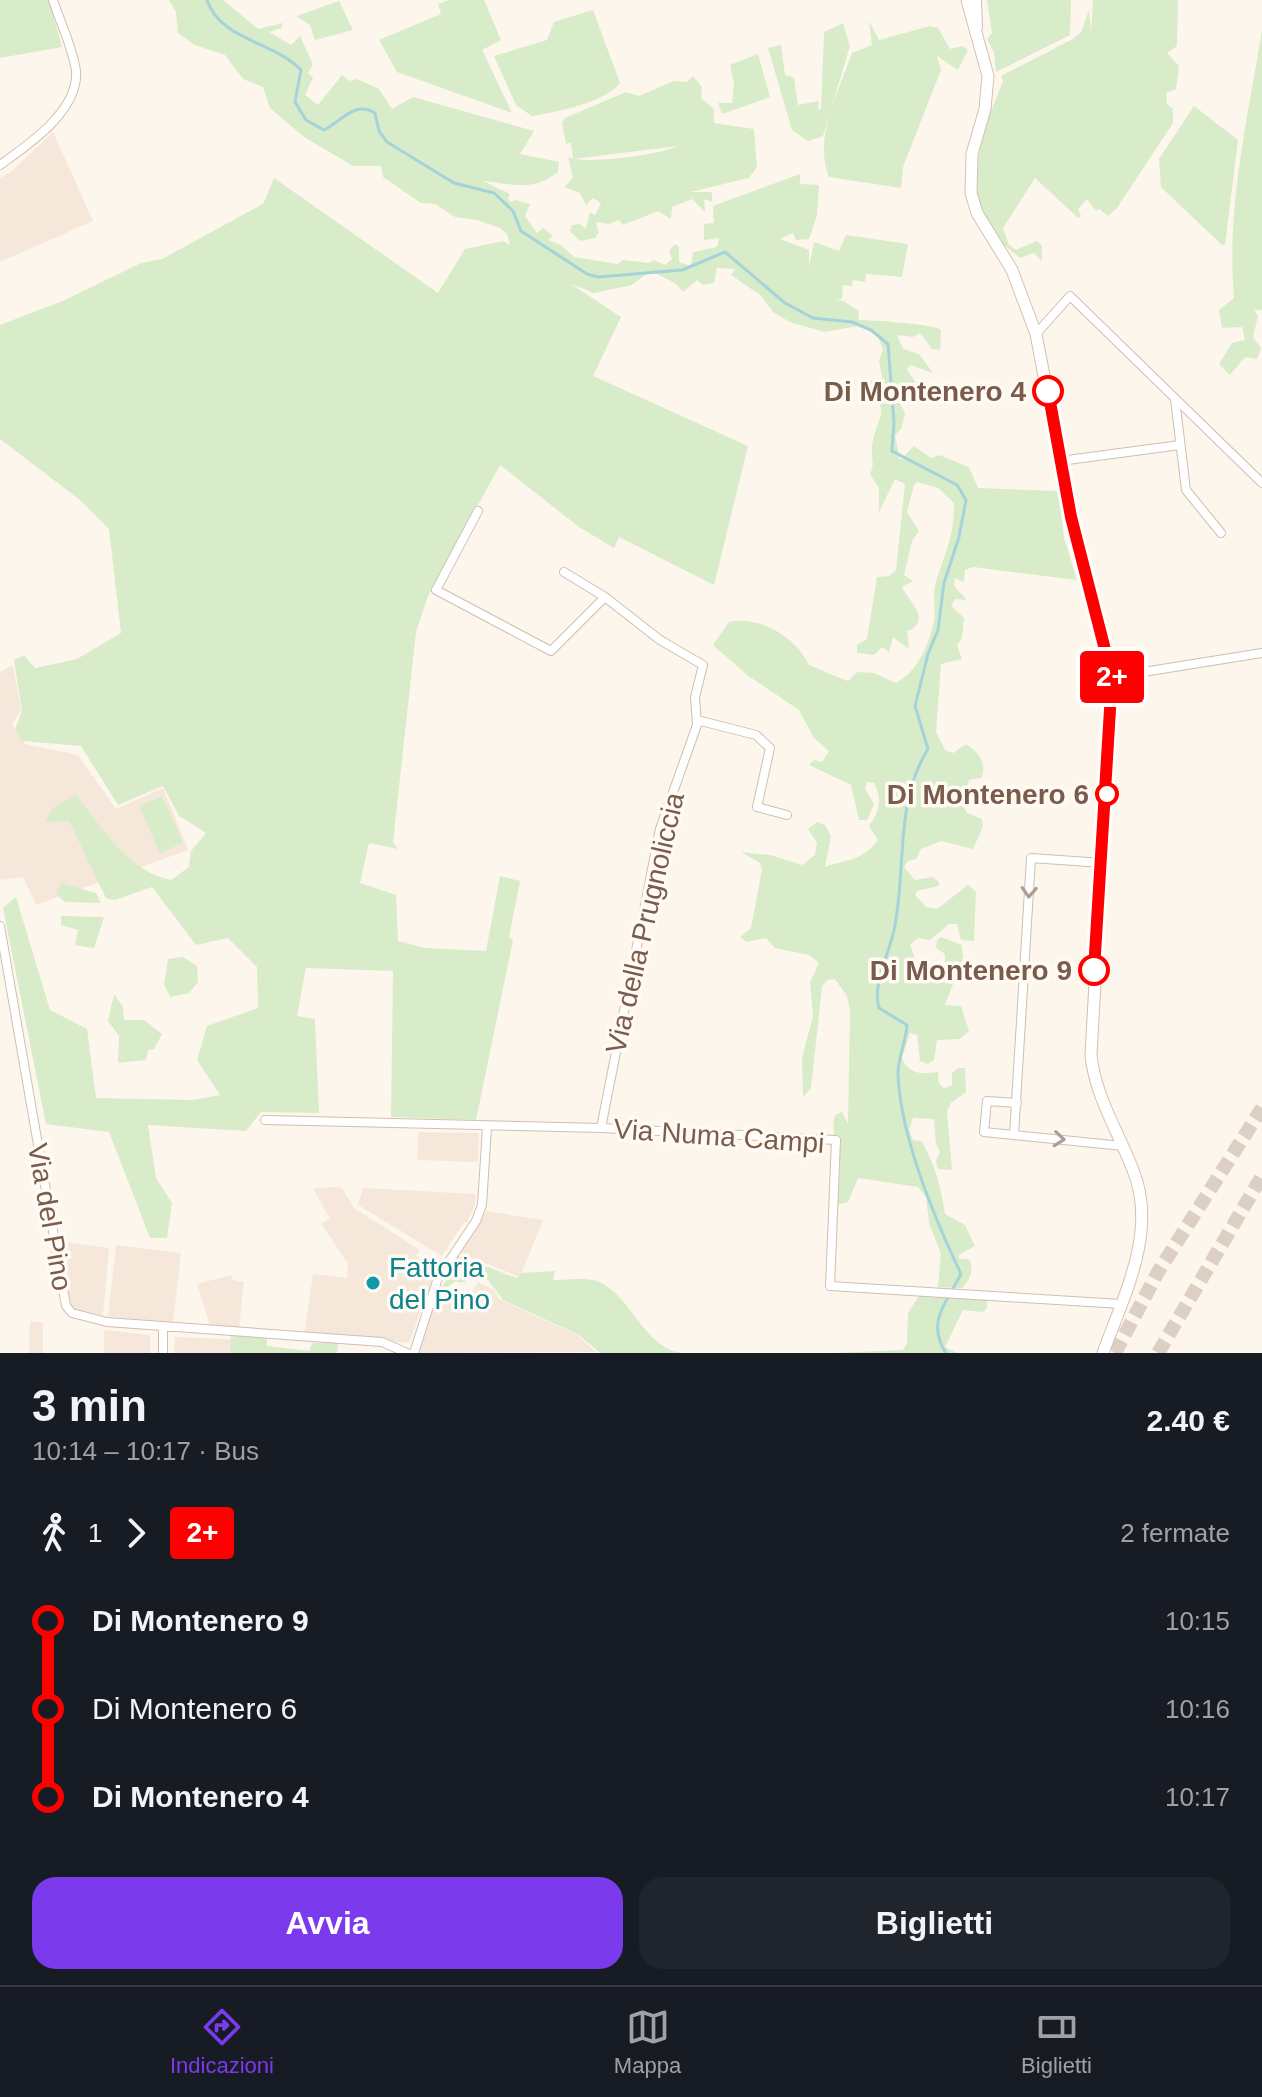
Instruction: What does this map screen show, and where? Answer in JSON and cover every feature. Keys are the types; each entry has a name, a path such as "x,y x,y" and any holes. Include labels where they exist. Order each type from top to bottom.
{"street":[{"path":"0,165 27,146 57,116 71,96 76,73 53,0"},
{"path":"967,0 988,76 987,95 972,154 971,193 977,213 1012,270 1036,334 1071,517 1112,677 1091,1055 1100,1094 1138,1184 1142,1218 1138,1251 1103,1353"},
{"path":"977,0 979,36"},
{"path":"1036,334 1070,296 1262,483"},
{"path":"1175,399 1186,490 1221,533"},
{"path":"1060,461 1180,445"},
{"path":"478,511 436,590 551,651 605,597"},
{"name":"Via della Prugnoliccia","path":"564,572 605,597 660,640 703,665 695,697 697,720 660,829 601,1128"},
{"path":"1112,677 1262,653"},
{"path":"697,720 756,735 770,748 757,807 787,815"},
{"path":"1014,1135 1031,858 1103,863"},
{"name":"Via del Pino","path":"0,926 66,1306 72,1313 107,1322 382,1342 407,1353"},
{"path":"1017,1103 987,1101 984,1132 1123,1146"},
{"name":"Via Numa Campi","path":"265,1120 601,1128 836,1140 830,1286 1121,1304"},
{"path":"414,1353 438,1278 476,1221 482,1205 487,1127"},
{"path":"163,1326 163,1353"}],"shaded area":[{"path":"53,132 93,221 0,262 0,178 12,171"},
{"path":"13,665 21,710 12,725 25,744 78,755 116,809 163,788 188,850 36,905 23,877 0,880 0,672"},
{"path":"418,1132 479,1133 478,1162 417,1160"},
{"path":"341,1187 354,1208 420,1250 416,1256 434,1267 435,1274 409,1343 304,1334 313,1274 347,1278 348,1264 321,1223 330,1219 313,1188"},
{"path":"363,1188 476,1194 475,1205 467,1223 464,1222 442,1256 358,1205"},
{"path":"486,1211 543,1220 520,1277 460,1253"},
{"path":"65,1242 109,1248 103,1315 74,1309 67,1304"},
{"path":"116,1245 181,1253 173,1323 108,1316"},
{"path":"231,1275 233,1280 244,1282 239,1328 210,1325 197,1284"},
{"path":"478,1282 494,1290 499,1299 577,1335 596,1352 417,1353 438,1284 470,1296"},
{"path":"30,1321 43,1323 43,1353 29,1353"},
{"path":"104,1330 150,1335 150,1353 104,1353"},
{"path":"175,1337 245,1340 244,1353 174,1353"}],"green space":[{"path":"0,0 49,0 62,47 0,58"},
{"path":"169,0 223,0 258,29 283,23 281,28 269,32 291,45 300,36 313,64 308,73 313,78 305,95 318,105 342,75 350,81 357,79 379,89 392,109 413,97 534,131 520,154 559,162 558,172 531,184 483,181 510,194 508,198 511,202 515,200 530,204 525,216 537,233 543,228 553,236 548,240 561,245 574,257 618,264 623,260 649,263 654,260 665,265 672,259 669,251 675,244 679,247 679,262 691,266 693,252 717,247 719,238 704,240 704,224 714,223 713,206 800,174 800,184 819,185 817,215 809,239 796,240 793,233 780,239 809,250 809,268 814,242 839,251 846,235 908,244 902,277 866,274 865,282 853,280 852,286 843,285 842,298 834,302 841,300 858,310 859,320 915,324 941,330 940,350 932,349 920,333 913,337 897,335 903,349 919,354 933,373 910,365 907,369 915,382 902,393 901,406 905,413 901,429 895,435 900,460 914,446 931,458 939,455 969,467 978,488 1059,491 1064,538 1077,580 973,567 965,570 964,582 955,578 954,586 967,600 955,599 951,606 964,618 962,638 957,645 962,659 941,664 936,732 945,750 953,753 966,744 981,758 983,773 981,778 969,780 963,806 967,813 982,819 983,827 973,849 941,841 921,849 916,859 908,861 904,867 915,880 933,877 939,882 939,886 917,891 915,895 926,907 937,909 968,885 976,892 974,941 961,940 957,924 949,924 930,940 918,938 910,945 916,961 909,979 915,980 927,966 945,968 945,954 936,948 937,940 941,937 962,945 963,958 945,1005 961,1006 969,1031 960,1039 937,1040 934,1060 928,1064 920,1061 917,1035 910,1033 902,1058 912,1070 938,1072 939,1083 944,1089 952,1085 952,1073 958,1068 965,1068 966,1092 951,1103 947,1111 952,1170 938,1169 936,1161 940,1152 936,1144 934,1119 913,1118 909,1130 913,1140 921,1141 930,1158 945,1214 965,1225 975,1246 959,1255 959,1259 969,1259 972,1266 962,1288 938,1287 941,1254 929,1223 926,1197 918,1187 858,1178 848,1202 837,1205 840,1166 834,1137 835,1115 842,1112 848,1124 850,1010 847,996 835,979 827,980 822,987 811,1088 803,1097 802,1058 813,1016 810,982 819,963 809,955 775,948 766,938 747,942 740,937 751,928 762,870 760,863 741,852 770,855 802,865 815,855 817,843 808,829 817,822 825,825 831,836 825,867 853,859 878,840 869,826 879,805 877,789 874,783 867,782 865,789 874,804 867,820 859,820 851,785 809,765 814,760 822,762 829,751 814,738 799,710 747,675 713,645 729,622 753,622 787,638 809,665 848,681 857,672 874,673 896,683 916,665 929,638 934,620 935,587 951,535 954,503 938,488 917,482 914,485 907,512 919,531 912,541 904,575 913,581 902,587 919,617 915,627 907,631 909,649 893,637 889,652 882,647 874,655 857,653 857,645 867,639 877,577 889,576 896,570 905,484 895,479 879,512 879,488 870,474 873,439 881,410 874,395 865,386 866,382 882,378 879,361 883,349 876,333 858,326 824,332 790,322 774,313 760,295 731,275 735,269 717,268 714,283 703,285 697,280 683,292 675,283 655,273 646,274 632,285 594,293 571,284 621,317 593,376 748,446 714,585 619,537 614,548 579,527 500,465 428,596 416,632 393,842 398,849 369,843 360,883 396,895 398,941 425,948 486,951 500,876 520,881 509,937 513,940 476,1120 391,1117 393,971 306,968 297,1016 315,1019 319,1113 261,1112 246,1131 148,1125 156,1178 172,1203 167,1238 150,1238 109,1132 46,1124 3,908 16,897 50,1010 87,1029 96,1098 193,1100 220,1095 197,1060 207,1026 258,1008 257,967 228,938 196,945 152,887 115,900 106,898 69,821 45,822 53,808 76,795 129,858 142,868 171,880 189,867 191,851 206,833 179,816 163,786 118,805 81,746 22,741 15,729 22,711 14,660 24,655 35,668 77,659 121,633 109,529 80,500 0,439 0,325 65,300 141,263 162,259 263,204 274,178 438,293 465,249 503,241 510,245 507,234 500,228 455,217 435,204 421,203 383,177 381,166 353,166 304,137 270,108 263,87 243,79 225,55 195,45 178,33 176,12"},
{"path":"449,0 484,0 501,40 482,50 512,113 397,72 379,40 441,14 438,4"},
{"path":"987,0 1071,0 1070,35 996,72 994,52 987,39 992,33"},
{"path":"1093,0 1178,0 1177,46 1167,53 1179,66 1176,89 1166,93 1167,104 1173,109 1173,123 1117,208 1108,216 1099,209 1096,211 1087,199 1078,209 1081,216 1078,218 1035,178 1003,228 1009,245 1016,250 1037,241 1042,246 1042,261 1034,253 1020,258 1003,244 991,227 974,192 982,134 1003,81 1001,76 1073,39 1081,32 1089,10 1091,33"},
{"path":"339,1 353,30 315,40 310,25 296,16"},
{"path":"593,10 620,83 591,101 532,116 516,105 494,56 547,40 554,22"},
{"path":"869,21 879,40 930,26 938,28 950,49 963,46 968,50 958,70 937,56 941,70 903,167 901,188 829,177 825,162 826,131 852,53 872,45"},
{"path":"843,23 850,46 823,136 808,141 792,130 768,48 781,45 785,75 794,78 798,105 819,101 818,109 821,109 824,32"},
{"path":"1262,30 1262,310 1254,309 1258,316 1253,337 1261,348 1257,359 1245,357 1230,375 1219,364 1232,343 1245,340 1242,327 1222,328 1219,310 1234,298 1232,264 1236,197"},
{"path":"758,54 770,97 722,114 718,103 732,103 734,83 730,65"},
{"path":"693,76 702,87 701,98 714,109 714,123 754,129 757,167 749,178 690,192 712,192 712,202 704,199 705,212 692,199 672,207 671,219 658,211 623,225 619,220 609,224 596,222 599,233 595,238 580,241 570,231 572,225 580,224 586,229 590,212 595,215 601,203 593,198 586,205 580,193 564,187 573,178 568,157 573,158 571,142 566,144 562,123 565,118 626,92 639,96 674,81 687,82","holes":["678,146 622,158 575,159"]},
{"path":"1194,106 1238,140 1225,245 1161,187 1159,159"},
{"path":"162,796 183,843 160,853 139,806"},
{"path":"61,883 96,893 101,903 65,902 56,894"},
{"path":"61,916 104,917 94,948 75,945 78,930 61,925"},
{"path":"183,957 197,966 198,982 189,993 170,997 164,984 168,959"},
{"path":"114,994 123,1007 124,1020 144,1020 162,1034 154,1049 148,1050 146,1060 118,1063 119,1036 108,1021"},
{"path":"458,1256 517,1278 522,1273 555,1271 553,1280 597,1281 619,1297 656,1341 681,1353 600,1353 579,1335 503,1300 488,1280 470,1275 465,1282 454,1282 439,1294"},
{"path":"919,1296 987,1300 987,1308 983,1312 963,1310 945,1347 957,1353 834,1353 903,1350 907,1343 908,1313"},
{"path":"231,1335 267,1338 267,1346 309,1351 312,1343 338,1343 337,1353 230,1353"}],"waterway":[{"path":"207,0 224,24 301,70 295,102 306,120 324,130 355,110 375,113 379,131 387,142 454,183 494,193 513,211 521,231 587,274 598,277 682,270 725,252 785,303 813,318 852,322 871,330 888,344 894,422 892,451 957,485 966,500 959,537 944,583 938,630 928,654 915,706 928,749 910,792 898,907 892,940 879,979 877,999 879,1008 907,1025 898,1073 905,1123 920,1176 961,1274 938,1322 940,1342 946,1353"}],"tunnel":[{"path":"1115,1353 1158,1272 1262,1108"},
{"path":"1158,1353 1262,1176"}],"bus line":[{"name":"2+","path":"1048,391 1071,517 1112,677 1109,772 1094,970"}],"place":[{"name":"Di Montenero 4","path":"1048,391"},
{"name":"Di Montenero 6","path":"1107,794"},
{"name":"Di Montenero 9","path":"1094,970"},
{"name":"Fattoria del Pino","path":"373,1283"}]}
